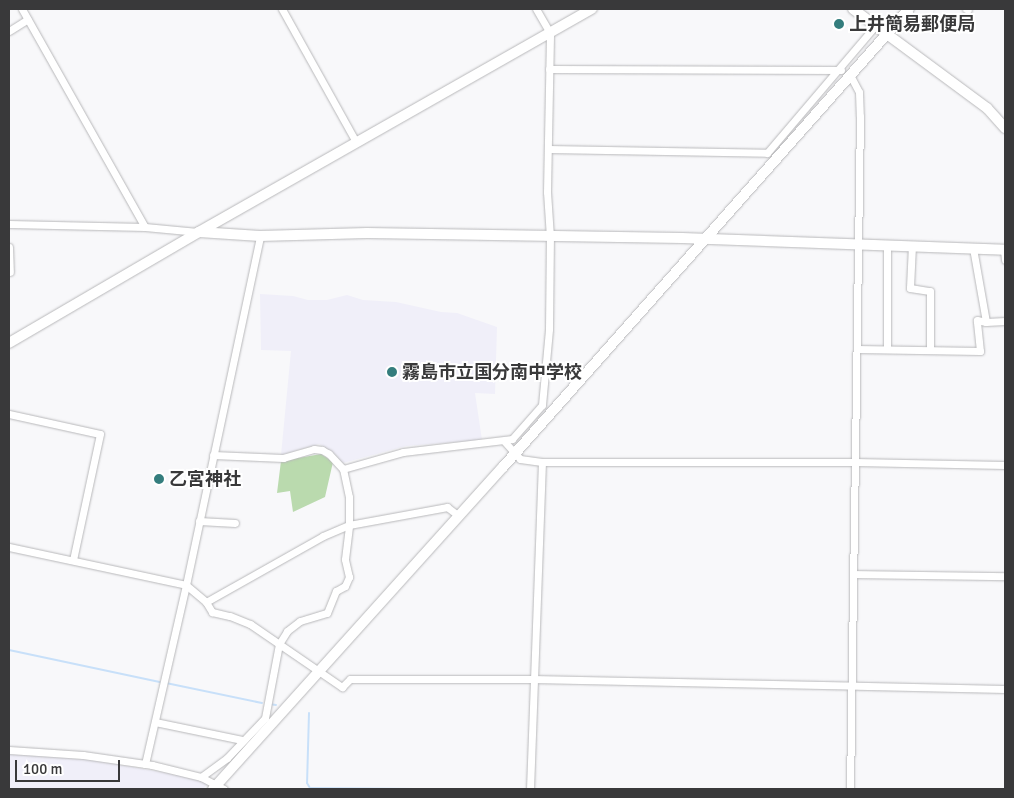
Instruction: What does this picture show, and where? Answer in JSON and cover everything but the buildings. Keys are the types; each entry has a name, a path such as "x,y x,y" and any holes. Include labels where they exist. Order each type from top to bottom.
{"street":[{"path":"22,9 145,227"},
{"path":"282,9 356,142"},
{"path":"343,469 403,452 512,439 542,405 549,329 550,237 547,192 550,33 536,9"},
{"path":"9,344 199,232 592,9"},
{"path":"854,9 987,108 1005,128"},
{"path":"9,750 83,755 145,764 202,777 218,788 319,671 706,240 908,9"},
{"path":"9,31 28,19"},
{"path":"548,149 767,153 840,70 876,25"},
{"path":"549,69 840,70"},
{"path":"850,76 859,92 860,100 850,789"},
{"path":"9,224 145,227 260,236 367,233 859,243 973,248 1005,253"},
{"path":"145,764 186,585 260,236"},
{"path":"887,244 887,349"},
{"path":"912,245 910,288 930,291 930,350"},
{"path":"9,247 10,272"},
{"path":"973,248 986,322"},
{"path":"857,349 980,351 977,320 986,322 1005,321"},
{"path":"9,414 100,434 73,560"},
{"path":"504,441 520,459 542,462 855,462 1005,465"},
{"path":"202,777 227,758 242,740 265,718 279,644 286,631 300,621 327,613 336,591 345,586 349,577 345,559 349,525 349,496 343,469 329,454 322,450 282,458 213,456"},
{"path":"530,789 532,680 542,462"},
{"path":"206,602 323,536 349,525 448,507 459,516"},
{"path":"199,521 235,523"},
{"path":"9,547 186,585 206,602 212,612 230,616 250,624 342,687 350,679 532,680 1005,689"},
{"path":"854,574 1005,576"},
{"path":"155,722 242,740"}],"shaded area":[{"name":"霧島市立国分南中学校","path":"260,294 293,296 308,300 327,300 347,295 363,300 396,302 441,312 457,313 497,327 495,394 475,393 482,440 406,446 343,463 334,453 319,444 281,455 291,351 261,350"},
{"path":"9,753 93,760 178,775 209,783 203,789 9,789"}],"green space":[{"path":"321,454 333,462 325,497 293,512 290,491 277,493 281,461"}],"waterway":[{"path":"9,650 160,682"},
{"path":"166,683 262,703"},
{"path":"269,704 276,705"},
{"path":"309,713 307,783 310,788 415,789"}],"place":[{"name":"上井簡易郵便局","path":"839,24"},
{"name":"霧島市立国分南中学校","path":"392,372"},
{"name":"乙宮神社","path":"159,479"}]}
